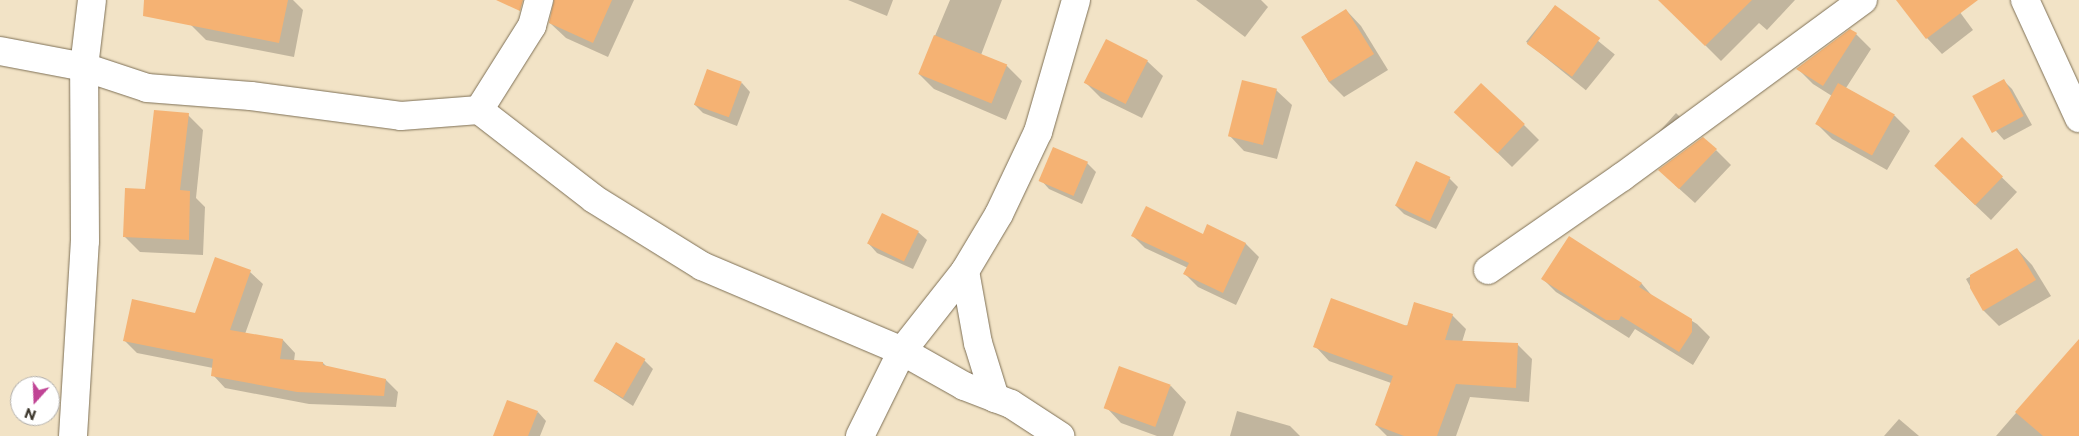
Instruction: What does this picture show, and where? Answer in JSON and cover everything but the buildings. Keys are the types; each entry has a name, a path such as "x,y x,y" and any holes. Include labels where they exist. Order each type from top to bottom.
{"street":[{"path":"73,436 85,241 84,67 92,0"},
{"path":"479,110 532,26 539,0"},
{"path":"860,436 902,351 965,271 999,214 1038,132 1076,0"},
{"path":"1488,270 1863,0"},
{"path":"2024,0 2079,118"},
{"path":"0,51 84,67 147,88 251,96 400,116 479,110 594,199 702,266 902,351 964,386 995,398 1060,436"},
{"path":"965,271 978,343 995,398"}]}
